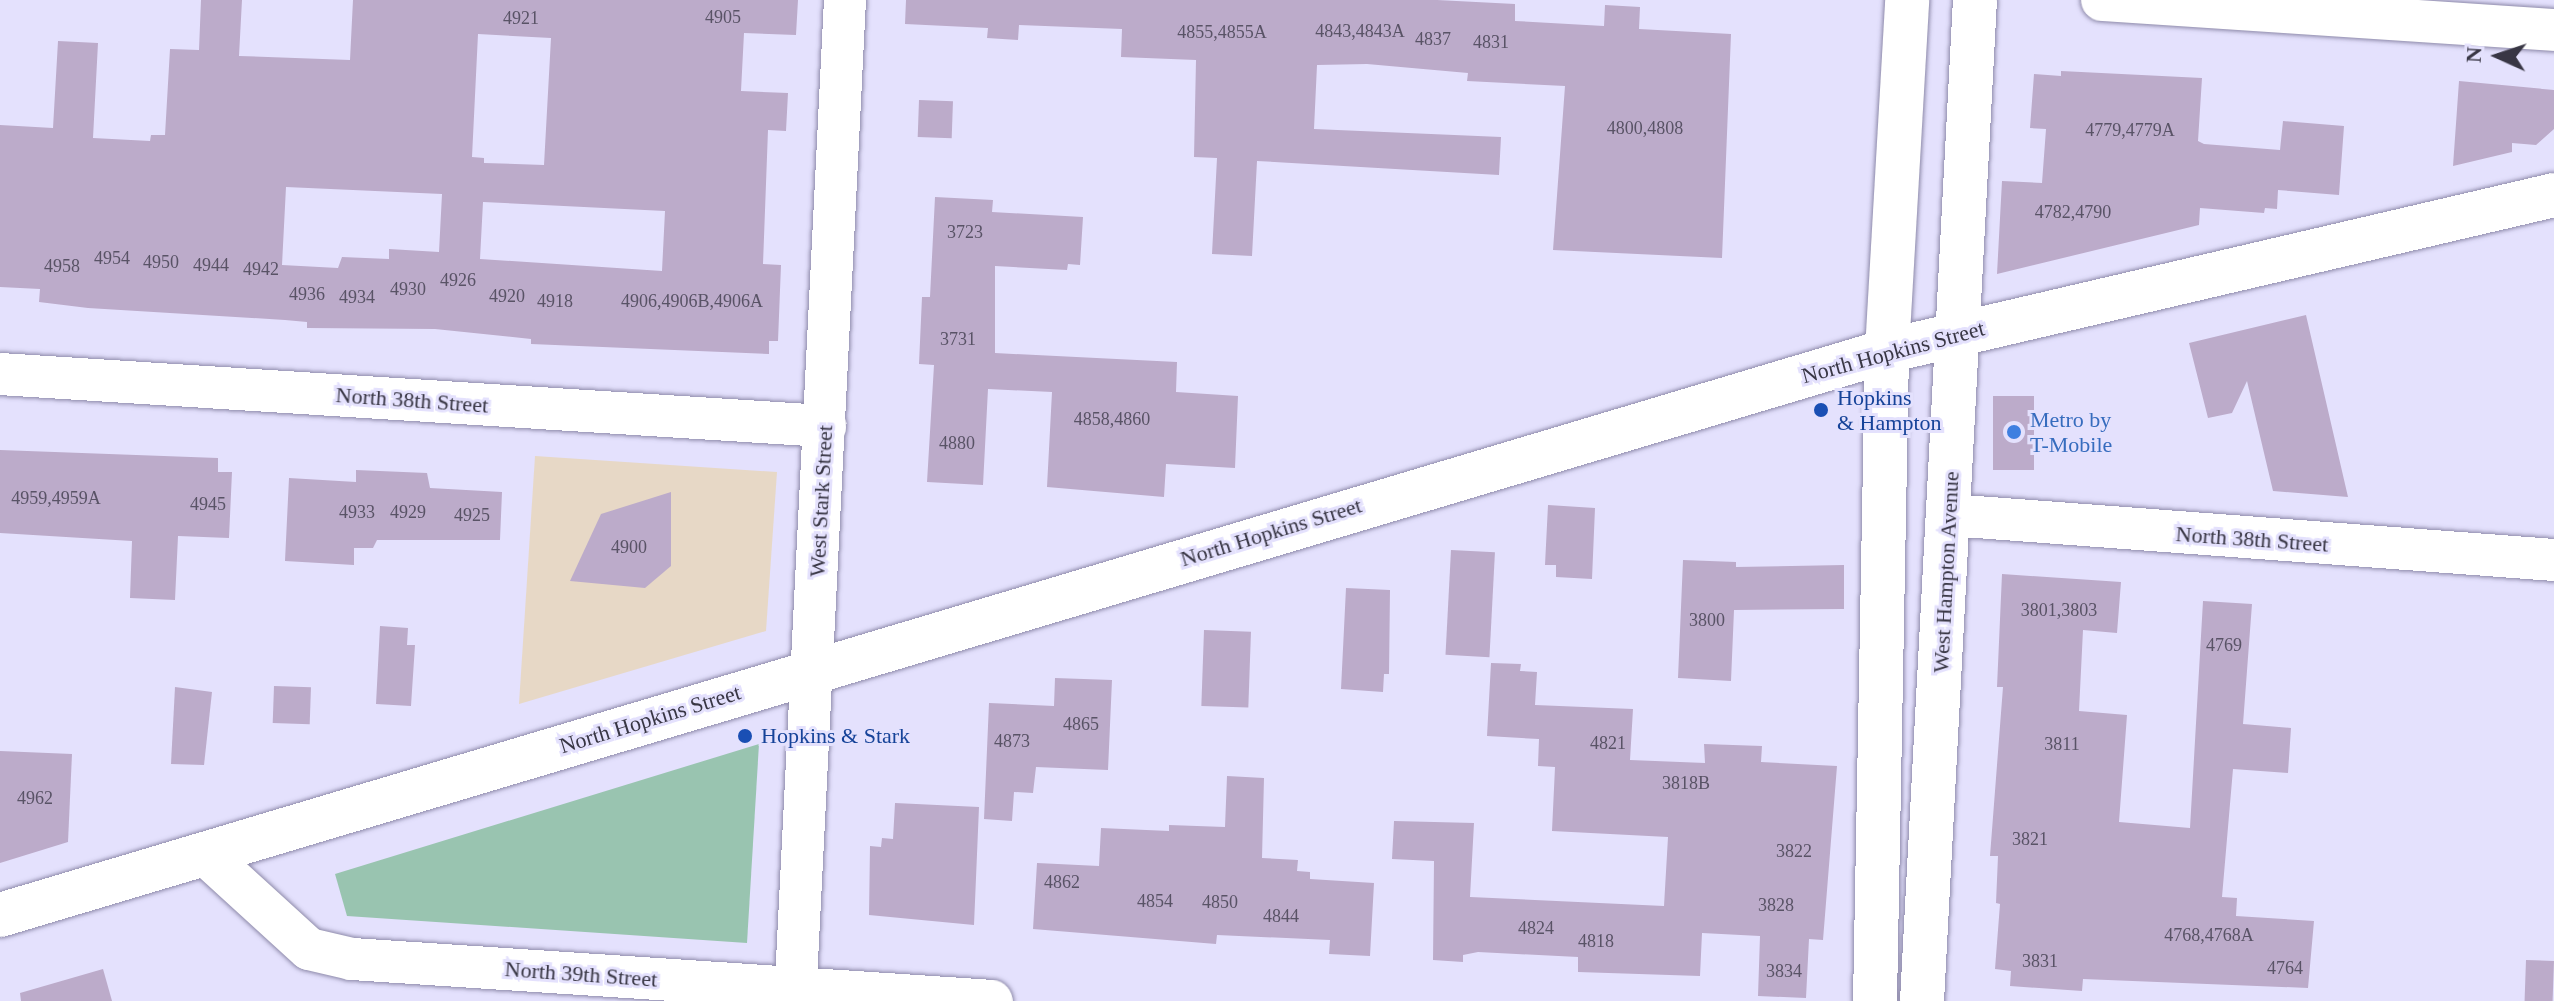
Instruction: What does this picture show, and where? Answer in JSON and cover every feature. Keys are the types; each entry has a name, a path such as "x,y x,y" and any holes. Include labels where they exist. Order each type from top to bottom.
{"main road":[{"path":"1875,1001 1887,351 1907,0"},
{"name":"West Hampton Avenue","path":"1922,1001 1975,0"},
{"name":"North Hopkins Street","path":"0,915 207,856 813,669 1887,351 2554,195"}],"street":[{"name":"West Stark Street","path":"795,994 845,0"},
{"path":"2102,0 2554,30"},
{"name":"North 38th Street","path":"0,374 825,426"},
{"name":"North 38th Street","path":"1950,515 2554,560"},
{"name":"North 39th Street","path":"207,856 309,949 352,959 795,994 992,1001"}],"shaded area":[{"path":"535,456 777,472 766,631 519,704"}],"green space":[{"path":"759,744 747,943 347,916 335,874"}],"building":[{"path":"201,0 242,0 239,56 350,60 353,0 798,0 796,35 744,33 741,91 788,93 786,131 768,130 763,264 781,265 778,341 769,341 769,354 531,344 531,339 435,329 307,328 307,322 88,308 39,302 40,289 0,287 0,125 53,128 58,41 98,43 93,138 150,141 151,135 165,135 170,49 199,50","holes":["478,34 551,38 544,165 484,163 484,158 472,157","286,187 442,194 439,252 389,249 389,259 342,257 338,268 282,265","483,202 665,211 662,271 480,259"]},
{"path":"906,0 1437,0 1515,4 1515,21 1604,26 1605,5 1640,7 1639,29 1731,34 1722,258 1553,250 1565,86 1467,81 1468,73 1367,64 1317,65 1314,129 1501,137 1499,175 1257,161 1252,256 1212,254 1217,158 1194,157 1196,60 1121,57 1122,29 1019,25 1018,40 987,38 988,28 905,24"},
{"path":"2061,71 2202,78 2198,141 2204,144 2280,150 2283,121 2344,126 2339,195 2278,190 2277,209 2265,208 2264,213 2200,208 2199,225 1997,274 2002,181 2042,183 2046,129 2030,128 2034,74 2061,76"},
{"path":"2459,81 2554,90 2554,129 2536,145 2512,143 2512,152 2453,166"},
{"path":"919,100 953,101 952,138 918,137"},
{"path":"935,197 993,200 992,212 1083,217 1080,265 1068,264 1067,270 995,266 995,353 1177,362 1176,392 1238,396 1235,468 1166,464 1164,497 1047,487 1052,392 988,389 983,485 927,482 934,365 919,364 922,297 930,297"},
{"path":"2306,315 2348,497 2273,491 2247,381 2232,413 2208,418 2189,343"},
{"name":"Metro by T-Mobile","path":"1993,396 2034,396 2034,470 1993,470"},
{"path":"0,450 218,458 218,472 232,472 229,538 178,536 175,600 130,598 132,541 0,533"},
{"path":"356,470 427,473 430,488 502,492 500,540 377,540 373,548 354,548 354,565 285,561 289,478 356,482"},
{"path":"671,492 671,566 645,588 570,581 601,514"},
{"path":"1548,505 1595,508 1592,579 1556,577 1556,565 1545,565"},
{"path":"1451,550 1495,552 1489,657 1446,655"},
{"path":"1683,560 1736,562 1736,567 1844,565 1844,609 1734,610 1731,681 1678,678"},
{"path":"2002,574 2121,582 2117,633 2083,630 2079,711 2127,715 2119,822 2190,828 2203,601 2252,604 2243,724 2291,728 2288,773 2233,769 2222,897 2237,898 2236,916 2314,921 2308,988 2083,979 2082,991 2010,986 2011,971 1995,969 2000,904 1996,903 1998,856 1990,856 2003,687 1997,687"},
{"path":"1346,588 1390,590 1389,674 1384,674 1383,692 1341,689"},
{"path":"380,626 408,628 407,645 415,645 411,706 376,704"},
{"path":"1204,630 1251,632 1248,708 1201,706"},
{"path":"1491,663 1521,664 1520,671 1537,672 1535,705 1633,709 1630,760 1705,763 1704,744 1762,746 1761,762 1837,766 1823,940 1809,939 1806,998 1758,996 1760,936 1702,933 1700,976 1578,972 1578,957 1478,952 1463,955 1463,962 1433,960 1434,861 1392,859 1394,821 1474,823 1470,897 1664,906 1668,837 1552,831 1555,767 1538,766 1539,739 1487,736"},
{"path":"1055,678 1112,680 1108,770 1036,767 1033,793 1014,792 1012,821 984,819 989,703 1054,706"},
{"path":"274,686 311,687 310,724 273,723"},
{"path":"175,687 212,692 204,765 171,764"},
{"path":"0,751 72,754 68,842 0,863"},
{"path":"1227,776 1264,778 1262,858 1298,860 1297,871 1310,872 1310,879 1374,883 1370,956 1329,954 1330,940 1217,935 1216,944 1033,929 1037,863 1099,866 1101,828 1169,831 1169,825 1225,827"},
{"path":"895,803 979,807 974,925 869,915 870,846 881,847 882,838 893,839"},
{"path":"2526,960 2554,961 2553,1001 2525,1001"},
{"path":"103,969 112,1001 21,1001 20,993"}],"place":[{"name":"Hopkins & Hampton","path":"1821,410"},
{"name":"Metro by T-Mobile","path":"2014,432"},
{"name":"Hopkins & Stark","path":"745,736"}]}
